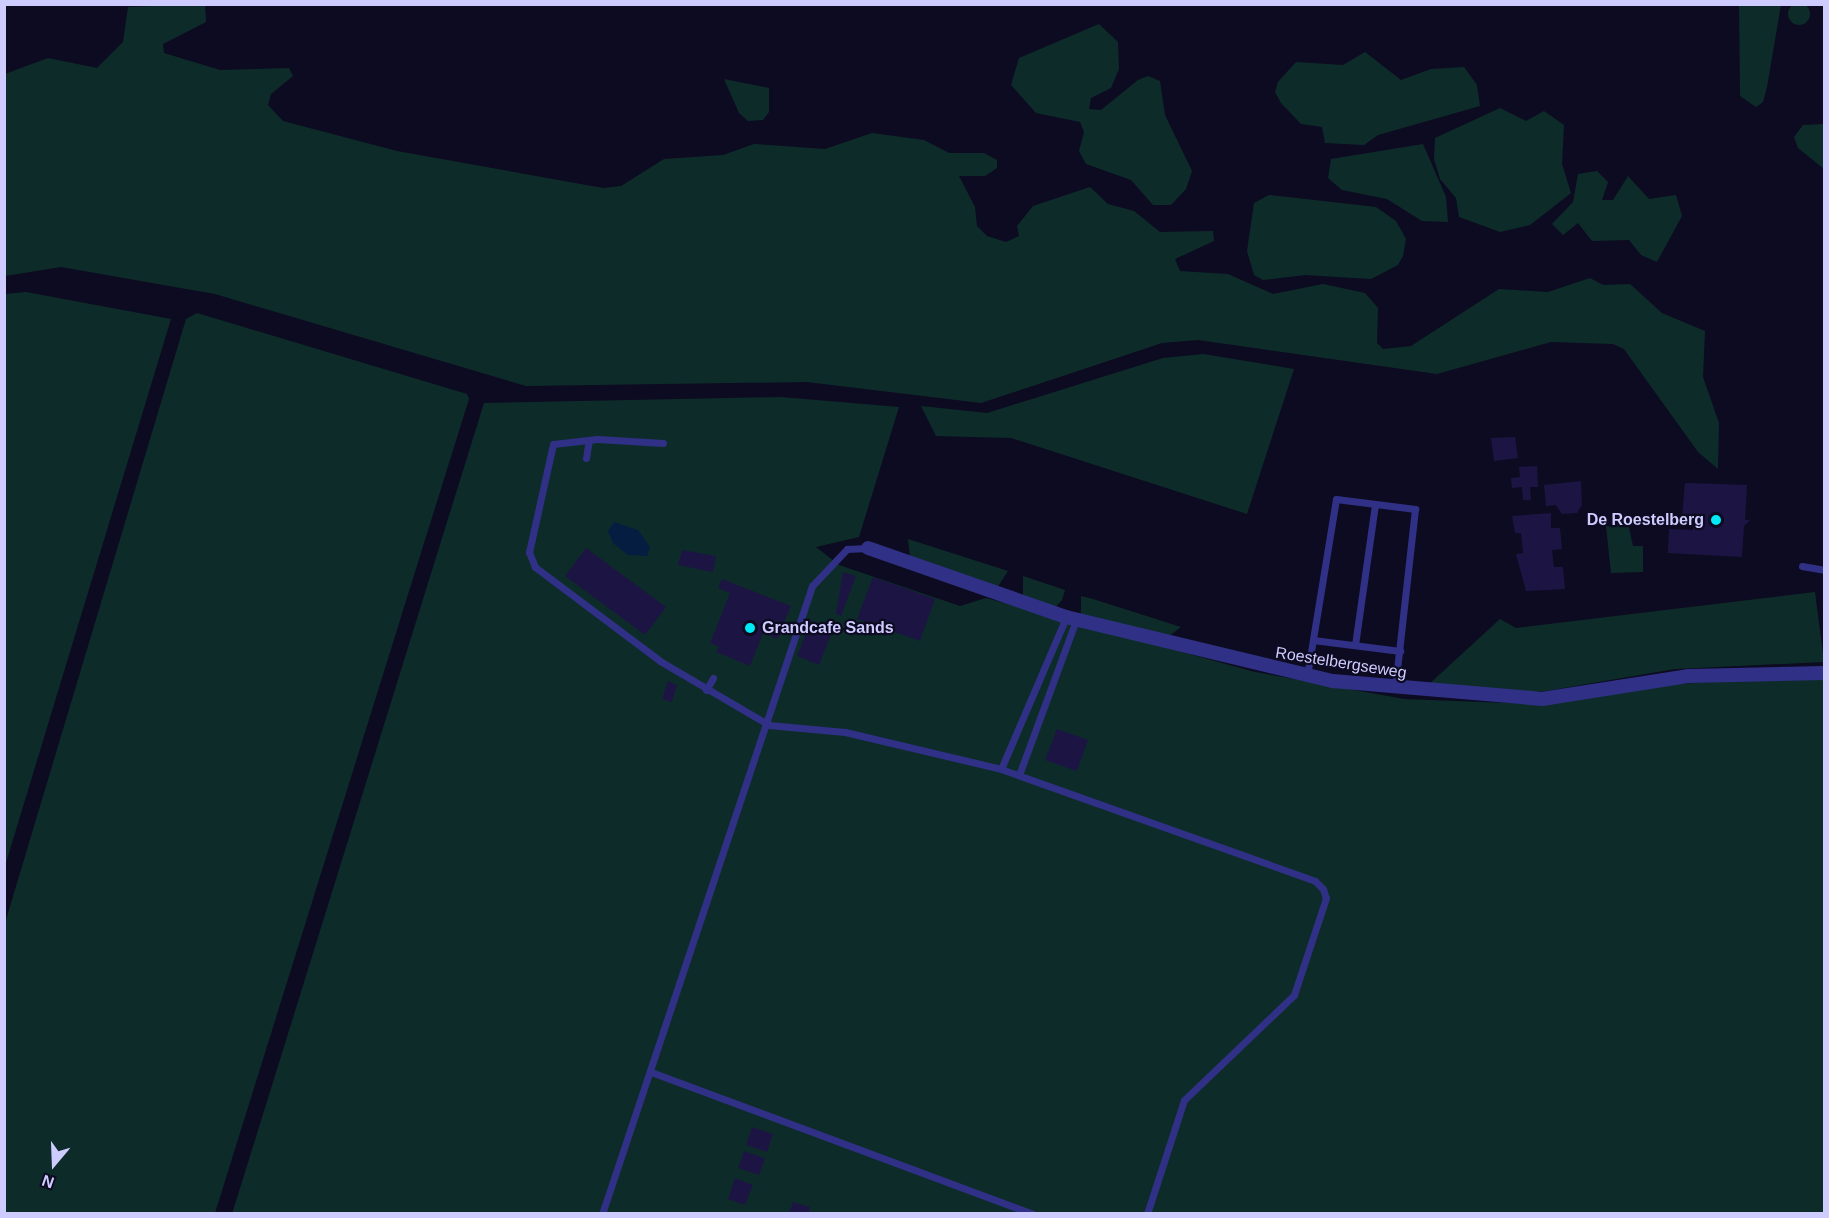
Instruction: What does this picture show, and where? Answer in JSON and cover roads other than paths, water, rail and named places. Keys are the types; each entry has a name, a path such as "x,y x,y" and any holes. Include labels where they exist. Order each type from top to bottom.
{"street":[{"name":"Roestelbergseweg","path":"868,548 1071,619 1307,676 1395,689 1542,699 1689,676 1824,673"}],"lane":[{"path":"586,458 589,440"},
{"path":"663,443 589,440 553,444 531,525 532,559 706,690 769,725 845,732 1001,769 1315,881 1326,898 1294,995 1184,1100 1147,1214"},
{"path":"1307,676 1336,499 1415,509 1395,689"},
{"path":"1355,645 1375,504"},
{"path":"603,1214 769,725 812,586 848,549 868,548"},
{"path":"1803,566 1824,570"},
{"path":"1001,769 1071,619"},
{"path":"1018,775 1071,619"},
{"path":"1313,640 1400,651"},
{"path":"706,690 713,678"},
{"path":"651,1072 1032,1214"}],"water":[{"path":"614,522 638,530 650,547 647,556 628,555 613,543 608,531"}],"place":[{"name":"De Roestelberg","path":"1716,520"},
{"name":"Grandcafe Sands","path":"750,628"}]}
